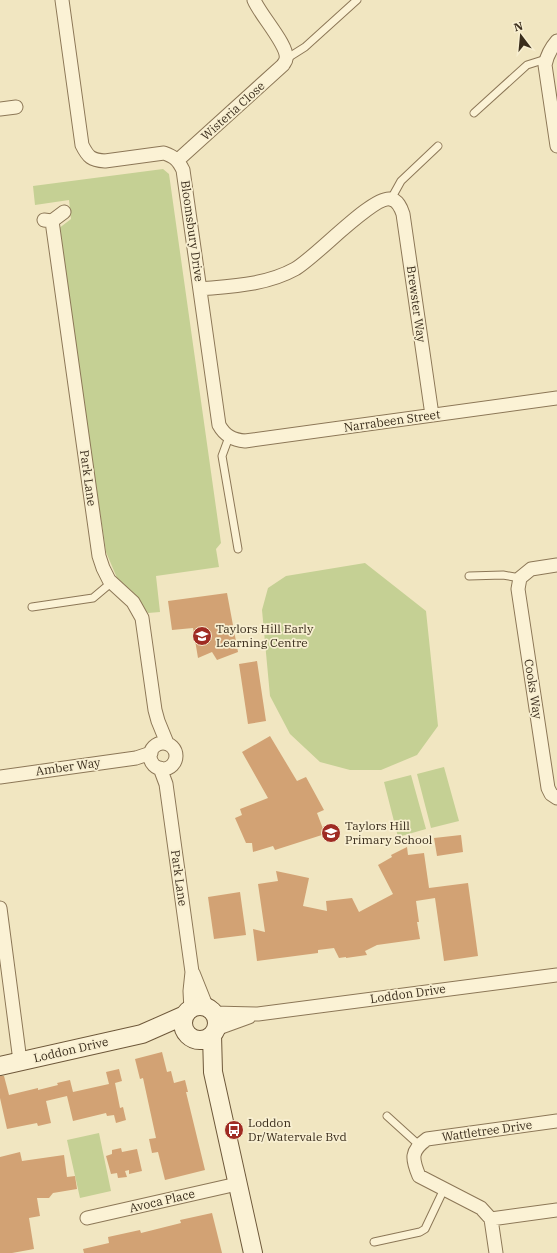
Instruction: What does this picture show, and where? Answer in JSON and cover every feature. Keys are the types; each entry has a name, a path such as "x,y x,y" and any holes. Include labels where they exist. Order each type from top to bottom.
{"street":[{"path":"62,0 82,145 88,156 95,160 104,161 164,153 174,156 178,160"},
{"path":"254,0 283,46 286,59"},
{"path":"557,41 552,47 546,59 545,65 557,146"},
{"name":"Wisteria Close","path":"178,160 277,72 284,65 286,59"},
{"path":"0,109 16,107"},
{"name":"Bloomsbury Drive","path":"178,160 183,170 219,425 228,437"},
{"path":"200,289 257,283 276,278 296,269 372,206 381,201 390,199"},
{"name":"Brewster Way","path":"390,199 402,208 432,415"},
{"name":"Park Lane","path":"64,212 48,220 99,556 103,568 112,582 133,602 142,618 158,721 159,757 166,784 192,972 201,1023"},
{"name":"Narrabeen Street","path":"228,437 245,441 557,398"},
{"path":"520,578 531,570 557,565"},
{"name":"Cooks Way","path":"520,578 518,589 548,788 551,794 557,798"},
{"name":"Amber Way","path":"0,777 136,758 159,757"},
{"path":"0,908 20,1061"},
{"name":"Loddon Drive","path":"0,1066 142,1034 201,1023 258,1014 557,975"},
{"path":"201,1023 253,1253"},
{"name":"Wattletree Drive","path":"419,1145 427,1139 557,1121"},
{"path":"419,1145 414,1153 414,1163 419,1176 481,1208 491,1219 496,1253"},
{"name":"Avoca Place","path":"87,1218 237,1184"},
{"path":"491,1219 557,1210"}],"lane":[{"name":"Wisteria Close","path":"286,59 305,47 358,0"},
{"path":"474,113 527,65 546,59"},
{"path":"390,199 401,182 438,146"},
{"path":"228,437 222,456 238,549"},
{"path":"469,576 503,575 520,578"},
{"path":"32,607 93,598 112,582"},
{"path":"387,1116 419,1145"},
{"path":"374,1242 420,1232 425,1229 444,1189"}],"green space":[{"path":"163,169 169,174 221,543 216,549 219,567 156,576 160,612 148,613 134,593 117,578 106,552 58,229 71,219 69,200 35,205 33,186"},
{"path":"365,563 426,611 438,726 417,755 381,770 350,770 320,762 290,734 270,696 262,610 268,588 286,576"},
{"path":"444,767 459,821 431,828 417,774"},
{"path":"411,775 426,829 398,837 384,782"},
{"path":"99,1133 111,1191 80,1198 67,1140"}],"building":[{"name":"Taylors Hill Early Learning Centre","path":"227,593 238,652 217,660 212,652 198,658 193,628 172,630 168,601"},
{"path":"257,661 266,721 248,724 239,664"},
{"path":"270,736 297,781 306,777 324,810 317,813 325,834 275,850 273,846 253,852 252,843 246,843 235,818 242,815 240,809 268,798 242,752"},
{"path":"461,835 463,852 437,856 434,838"},
{"path":"407,847 408,855 424,853 429,888 468,883 478,956 444,961 435,898 416,901 419,922 417,922 420,939 377,945 365,951 367,955 346,958 339,958 334,948 318,950 318,953 257,961 253,929 265,932 258,884 278,881 276,871 309,878 303,906 327,911 326,901 352,898 359,912 393,894 378,865 392,857 391,855"},
{"path":"240,892 246,935 214,939 208,897"},
{"path":"162,1052 167,1072 171,1071 174,1083 185,1080 188,1092 186,1092 205,1170 165,1180 158,1152 152,1153 149,1139 156,1138 143,1078 140,1079 135,1059"},
{"path":"119,1069 122,1081 115,1083 120,1108 123,1107 126,1120 116,1123 114,1115 107,1116 106,1113 73,1121 67,1096 46,1101 51,1123 38,1126 37,1123 7,1129 0,1098 0,1076 4,1076 9,1095 38,1088 38,1090 70,1080 73,1092 109,1084 106,1072"},
{"path":"121,1148 122,1152 137,1149 142,1171 129,1174 129,1170 125,1171 127,1177 118,1178 117,1173 111,1174 106,1156 112,1154 112,1150"},
{"path":"20,1152 22,1161 64,1155 67,1177 75,1176 77,1189 53,1193 49,1198 37,1198 40,1216 29,1218 34,1249 12,1253 0,1253 0,1157"},
{"path":"212,1213 222,1253 84,1253 83,1249 109,1243 108,1237 140,1230 141,1233 181,1223 180,1220"}],"place":[{"name":"Taylors Hill Early Learning Centre","path":"202,636"},
{"name":"Taylors Hill Primary School","path":"331,833"},
{"name":"Loddon Dr/Watervale Bvd","path":"234,1130"}]}
